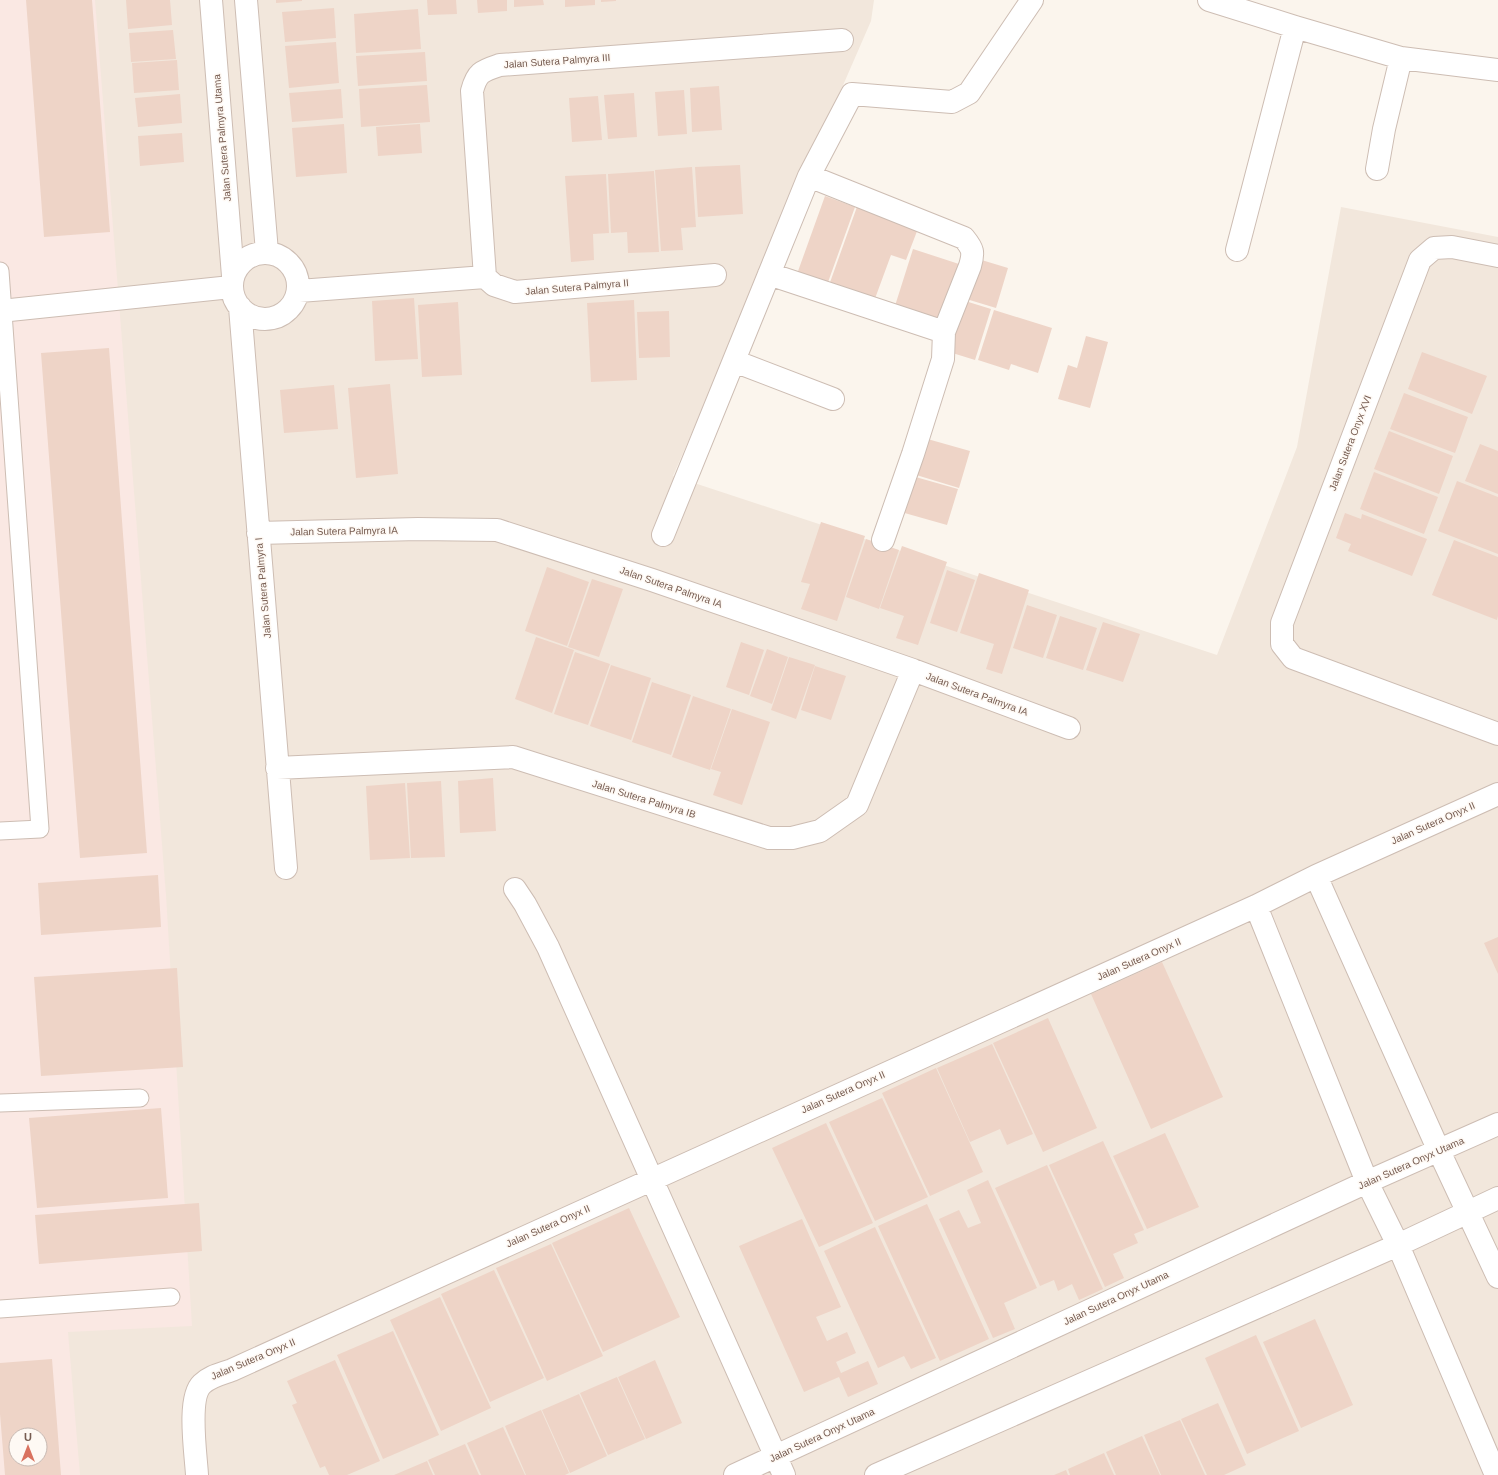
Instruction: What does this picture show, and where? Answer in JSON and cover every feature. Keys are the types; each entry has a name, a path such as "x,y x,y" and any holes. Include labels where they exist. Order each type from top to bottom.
{"street":[{"name":"Jalan Sutera Palmyra Utama","path":"211,0 232,281"},
{"path":"246,0 268,252"},
{"path":"663,536 809,176 852,94 952,102 968,93 1032,0"},
{"path":"1209,0 1294,27 1401,58 1498,70"},
{"path":"1237,250 1294,27"},
{"name":"Jalan Sutera Palmyra III","path":"485,277 472,91 475,79 485,70 500,65 842,40"},
{"path":"1377,169 1384,129 1401,58"},
{"path":"809,176 964,238 972,248 970,266 944,332 943,359 913,454 883,540"},
{"name":"Jalan Sutera Onyx XVI","path":"1498,256 1452,247 1434,248 1420,260 1282,623 1282,644 1293,658 1498,733"},
{"path":"268,252 288,260 295,270 299,291 295,301 288,310 279,316 268,319 258,318 247,315 233,298 232,281 238,266 246,258 256,253 268,252"},
{"path":"769,274 944,332"},
{"name":"Jalan Sutera Palmyra II","path":"485,277 494,285 515,292 715,275"},
{"path":"299,291 485,277"},
{"path":"1,310 232,281"},
{"name":"Jalan Sutera Palmyra I","path":"240,307 286,868"},
{"path":"734,361 833,399"},
{"name":"Jalan Sutera Palmyra IA","path":"258,533 418,529 497,530 652,580 913,670 1069,728"},
{"name":"Jalan Sutera Palmyra IB","path":"278,768 513,757 769,838 792,838 820,831 857,805 913,670"},
{"name":"Jalan Sutera Onyx II","path":"197,1475 193,1417 195,1396 200,1385 210,1378 232,1370 1256,906 1316,876 1498,794"},
{"path":"1316,876 1438,1152 1468,1211 1498,1277"},
{"path":"515,889 525,904 548,947 780,1466"},
{"path":"1256,906 1367,1182 1398,1245 1496,1475"},
{"name":"Jalan Sutera Onyx Utama","path":"735,1475 780,1466 1367,1182 1438,1152 1498,1124"},
{"path":"876,1475 1398,1245 1498,1198"}],"lane":[{"path":"0,271 1,310 40,830 0,831"},
{"path":"0,1103 140,1098"},
{"path":"0,1309 172,1297"}],"shaded area":[{"path":"0,0 874,0 871,21 673,476 1217,655 1297,447 1341,207 1498,237 1498,1475 0,1475"},
{"path":"0,0 95,0 166,895 192,1326 68,1332 80,1475 0,1475"}],"building":[{"path":"26,0 92,0 110,232 44,237"},
{"path":"126,0 170,0 172,25 128,29"},
{"path":"276,0 302,0 302,1 276,3"},
{"path":"427,0 456,0 457,14 428,15"},
{"path":"477,0 507,0 507,11 478,13"},
{"path":"514,0 543,0 544,5 514,7"},
{"path":"565,0 595,0 595,5 565,7"},
{"path":"601,0 616,0 616,1 601,2"},
{"path":"334,8 336,38 285,42 282,12"},
{"path":"418,9 421,49 356,53 354,14"},
{"path":"173,30 176,59 131,62 129,33"},
{"path":"336,42 339,83 289,88 285,46"},
{"path":"425,52 427,81 358,86 356,56"},
{"path":"177,60 179,90 134,93 132,63"},
{"path":"427,85 430,122 361,127 359,89"},
{"path":"719,86 722,130 692,132 690,88"},
{"path":"341,89 343,118 292,122 289,93"},
{"path":"684,90 687,134 658,136 655,92"},
{"path":"634,93 637,137 608,139 604,95"},
{"path":"180,94 182,123 138,127 135,98"},
{"path":"598,96 602,140 572,142 569,98"},
{"path":"344,124 347,173 296,177 292,128"},
{"path":"420,124 422,153 378,156 376,127"},
{"path":"182,133 184,162 140,166 138,136"},
{"path":"740,165 743,214 698,217 695,167"},
{"path":"692,167 696,227 681,228 683,250 661,251 655,170"},
{"path":"654,171 659,252 628,253 627,232 611,233 608,174"},
{"path":"606,174 609,233 593,234 594,260 571,262 565,176"},
{"path":"825,196 855,207 827,285 797,274"},
{"path":"858,204 919,226 906,260 891,255 873,304 828,288"},
{"path":"913,249 959,264 939,324 894,309"},
{"path":"975,258 1008,268 996,308 963,298"},
{"path":"414,298 418,359 375,361 372,301"},
{"path":"634,300 637,380 591,382 587,303"},
{"path":"962,300 991,309 975,360 946,351"},
{"path":"458,302 462,375 422,377 418,305"},
{"path":"994,310 1052,328 1038,373 1011,364 1009,370 978,360"},
{"path":"669,311 670,357 639,358 637,312"},
{"path":"1086,336 1108,342 1090,408 1058,399 1068,365 1077,368"},
{"path":"109,348 147,853 80,858 41,353"},
{"path":"1422,352 1487,376 1472,414 1408,389"},
{"path":"390,384 398,474 356,478 348,388"},
{"path":"334,385 338,429 284,433 280,390"},
{"path":"1404,393 1468,417 1455,453 1390,429"},
{"path":"1389,431 1453,456 1439,494 1374,469"},
{"path":"924,438 970,451 959,488 913,474"},
{"path":"1480,444 1498,451 1498,494 1465,481"},
{"path":"1374,472 1438,497 1424,534 1360,509"},
{"path":"912,476 958,489 947,525 901,512"},
{"path":"1457,481 1498,497 1498,554 1438,531"},
{"path":"1345,513 1361,519 1362,514 1427,539 1412,576 1348,551 1351,544 1336,538"},
{"path":"821,522 865,536 837,621 801,609 810,584 801,582"},
{"path":"866,539 899,550 879,609 846,597"},
{"path":"1454,540 1498,557 1497,620 1432,595"},
{"path":"902,546 947,562 918,645 896,638 904,616 880,608"},
{"path":"547,567 589,582 567,646 525,631"},
{"path":"947,570 975,580 957,632 930,623"},
{"path":"979,573 1029,590 1002,674 986,669 994,644 960,633"},
{"path":"592,579 623,589 599,657 568,647"},
{"path":"1027,605 1057,615 1043,658 1013,648"},
{"path":"1060,616 1097,628 1083,670 1046,658"},
{"path":"1103,622 1140,634 1123,682 1086,670"},
{"path":"536,637 574,650 552,713 515,699"},
{"path":"741,642 764,650 749,695 726,687"},
{"path":"767,649 788,657 772,704 750,696"},
{"path":"575,652 610,664 588,725 554,714"},
{"path":"789,657 815,665 796,719 771,710"},
{"path":"611,665 651,678 631,740 590,726"},
{"path":"815,666 846,676 831,720 801,710"},
{"path":"652,682 691,695 671,755 632,742"},
{"path":"693,696 731,709 710,770 672,757"},
{"path":"732,709 770,722 742,805 713,795 721,772 711,769"},
{"path":"493,778 496,831 460,833 458,781"},
{"path":"441,781 445,857 411,858 407,783"},
{"path":"405,783 410,858 370,860 366,786"},
{"path":"158,875 161,927 41,935 38,883"},
{"path":"1498,937 1498,974 1484,943"},
{"path":"1162,962 1223,1097 1151,1129 1091,994"},
{"path":"177,968 183,1067 41,1076 34,977"},
{"path":"1048,1018 1097,1128 1043,1152 993,1043"},
{"path":"992,1044 1033,1134 1007,1145 1000,1129 970,1142 937,1068"},
{"path":"936,1068 983,1172 930,1196 882,1093"},
{"path":"882,1098 928,1197 875,1221 829,1122"},
{"path":"161,1108 168,1198 37,1208 29,1118"},
{"path":"826,1123 873,1223 819,1247 772,1148"},
{"path":"1165,1133 1199,1207 1147,1229 1113,1156"},
{"path":"1103,1141 1144,1230 1134,1234 1138,1243 1113,1254 1124,1278 1105,1287 1049,1165"},
{"path":"1047,1165 1103,1289 1079,1300 1072,1284 1058,1291 1054,1280 1040,1286 995,1188"},
{"path":"988,1180 1037,1288 1004,1303 1015,1329 993,1338 939,1219 959,1210 968,1228 981,1223 967,1190"},
{"path":"199,1203 202,1251 39,1264 35,1215"},
{"path":"927,1204 989,1339 940,1361 878,1226"},
{"path":"629,1208 680,1317 603,1352 552,1243"},
{"path":"802,1219 841,1307 816,1317 827,1341 847,1332 856,1353 836,1362 841,1373 868,1361 878,1384 848,1397 839,1377 804,1392 739,1246"},
{"path":"875,1227 936,1358 911,1369 904,1356 878,1368 824,1251"},
{"path":"551,1244 603,1356 547,1381 496,1268"},
{"path":"494,1270 544,1378 490,1402 441,1294"},
{"path":"440,1297 491,1408 441,1431 390,1320"},
{"path":"1315,1319 1353,1405 1301,1428 1263,1342"},
{"path":"393,1331 439,1435 383,1459 337,1355"},
{"path":"1256,1335 1299,1431 1247,1454 1205,1358"},
{"path":"52,1359 61,1475 5,1475 0,1414 0,1363"},
{"path":"335,1360 380,1461 347,1475 329,1475 325,1466 320,1468 292,1405 297,1403 287,1381"},
{"path":"655,1360 682,1423 646,1439 618,1377"},
{"path":"617,1377 645,1439 608,1455 580,1393"},
{"path":"579,1394 607,1456 570,1473 542,1410"},
{"path":"1218,1403 1246,1465 1224,1475 1207,1475 1181,1419"},
{"path":"541,1410 569,1473 565,1475 526,1475 505,1426"},
{"path":"1180,1420 1205,1475 1161,1475 1144,1435"},
{"path":"503,1427 525,1475 481,1475 467,1443"},
{"path":"1142,1436 1160,1475 1116,1475 1106,1452"},
{"path":"465,1444 479,1475 435,1475 428,1460"},
{"path":"1104,1453 1114,1475 1070,1475 1068,1469"},
{"path":"427,1461 433,1475 394,1475"},
{"path":"1066,1470 1068,1475 1054,1475"}]}
